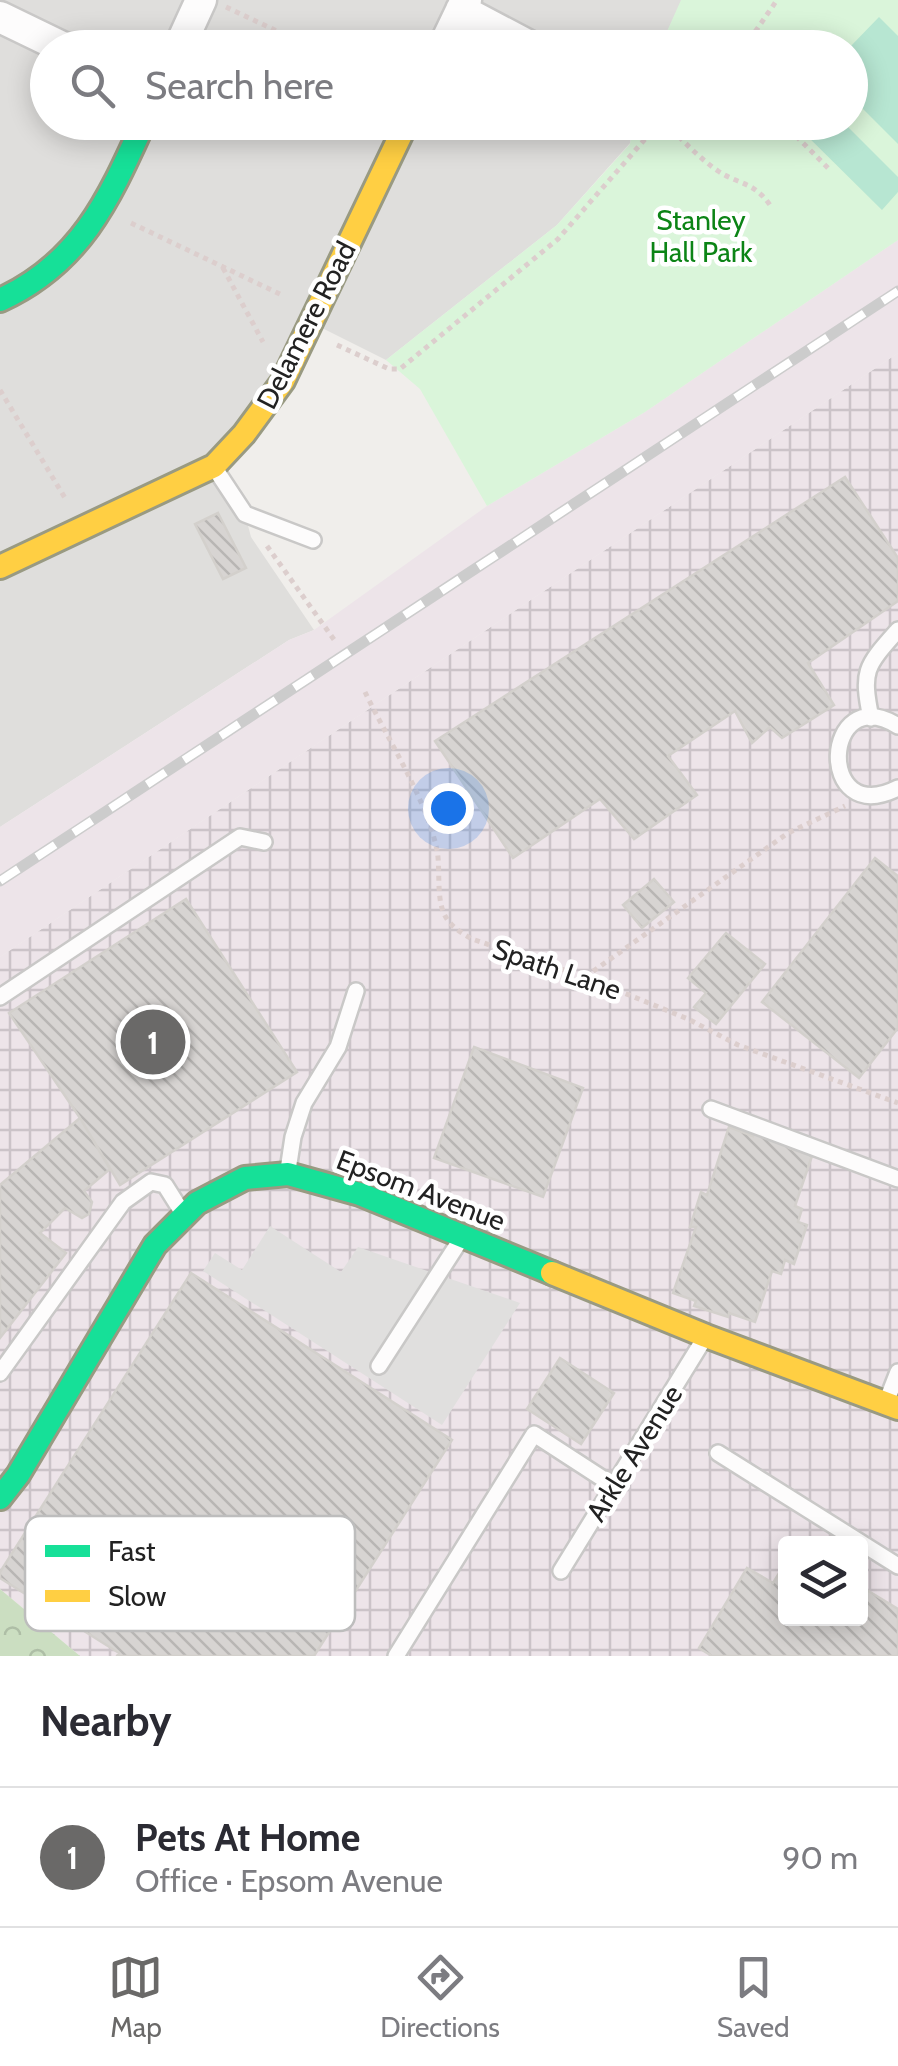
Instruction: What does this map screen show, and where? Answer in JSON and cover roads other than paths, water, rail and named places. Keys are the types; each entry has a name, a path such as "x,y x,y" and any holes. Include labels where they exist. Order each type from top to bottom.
{"street":[{"path":"193,30 213,3"},
{"path":"451,30 463,5 504,30"},
{"path":"0,16 30,31"},
{"path":"0,300 20,294 64,261 84,238 135,140"},
{"name":"Delamere Road","path":"0,567 214,466 259,416 283,381 398,140"},
{"name":"Epsom Avenue","path":"0,1498 18,1475 155,1245 197,1203 245,1178 288,1174 360,1194 706,1336 892,1406"}],"lane":[{"path":"214,466 245,514 312,540"},
{"path":"872,718 864,684 874,657 898,630"},
{"path":"898,726 884,718 872,718 848,728 836,751 842,776 861,792 874,795 898,788"},
{"path":"0,997 240,837 264,842"},
{"path":"288,1174 292,1138 304,1103 338,1047 356,991"},
{"path":"711,1109 898,1179"},
{"path":"0,1373 123,1202 151,1182 164,1186 184,1216"},
{"path":"379,1366 463,1236"},
{"name":"Arkle Avenue","path":"561,1571 706,1336"},
{"path":"892,1406 898,1372"},
{"path":"396,1656 534,1434 614,1486"},
{"path":"718,1454 898,1566"}],"railway":[{"path":"0,881 898,291"}],"place":[{"name":"Pets At Home","path":"153,1042"}],"park label":[{"name":"Stanley Hall Park","path":"701,236"}]}
